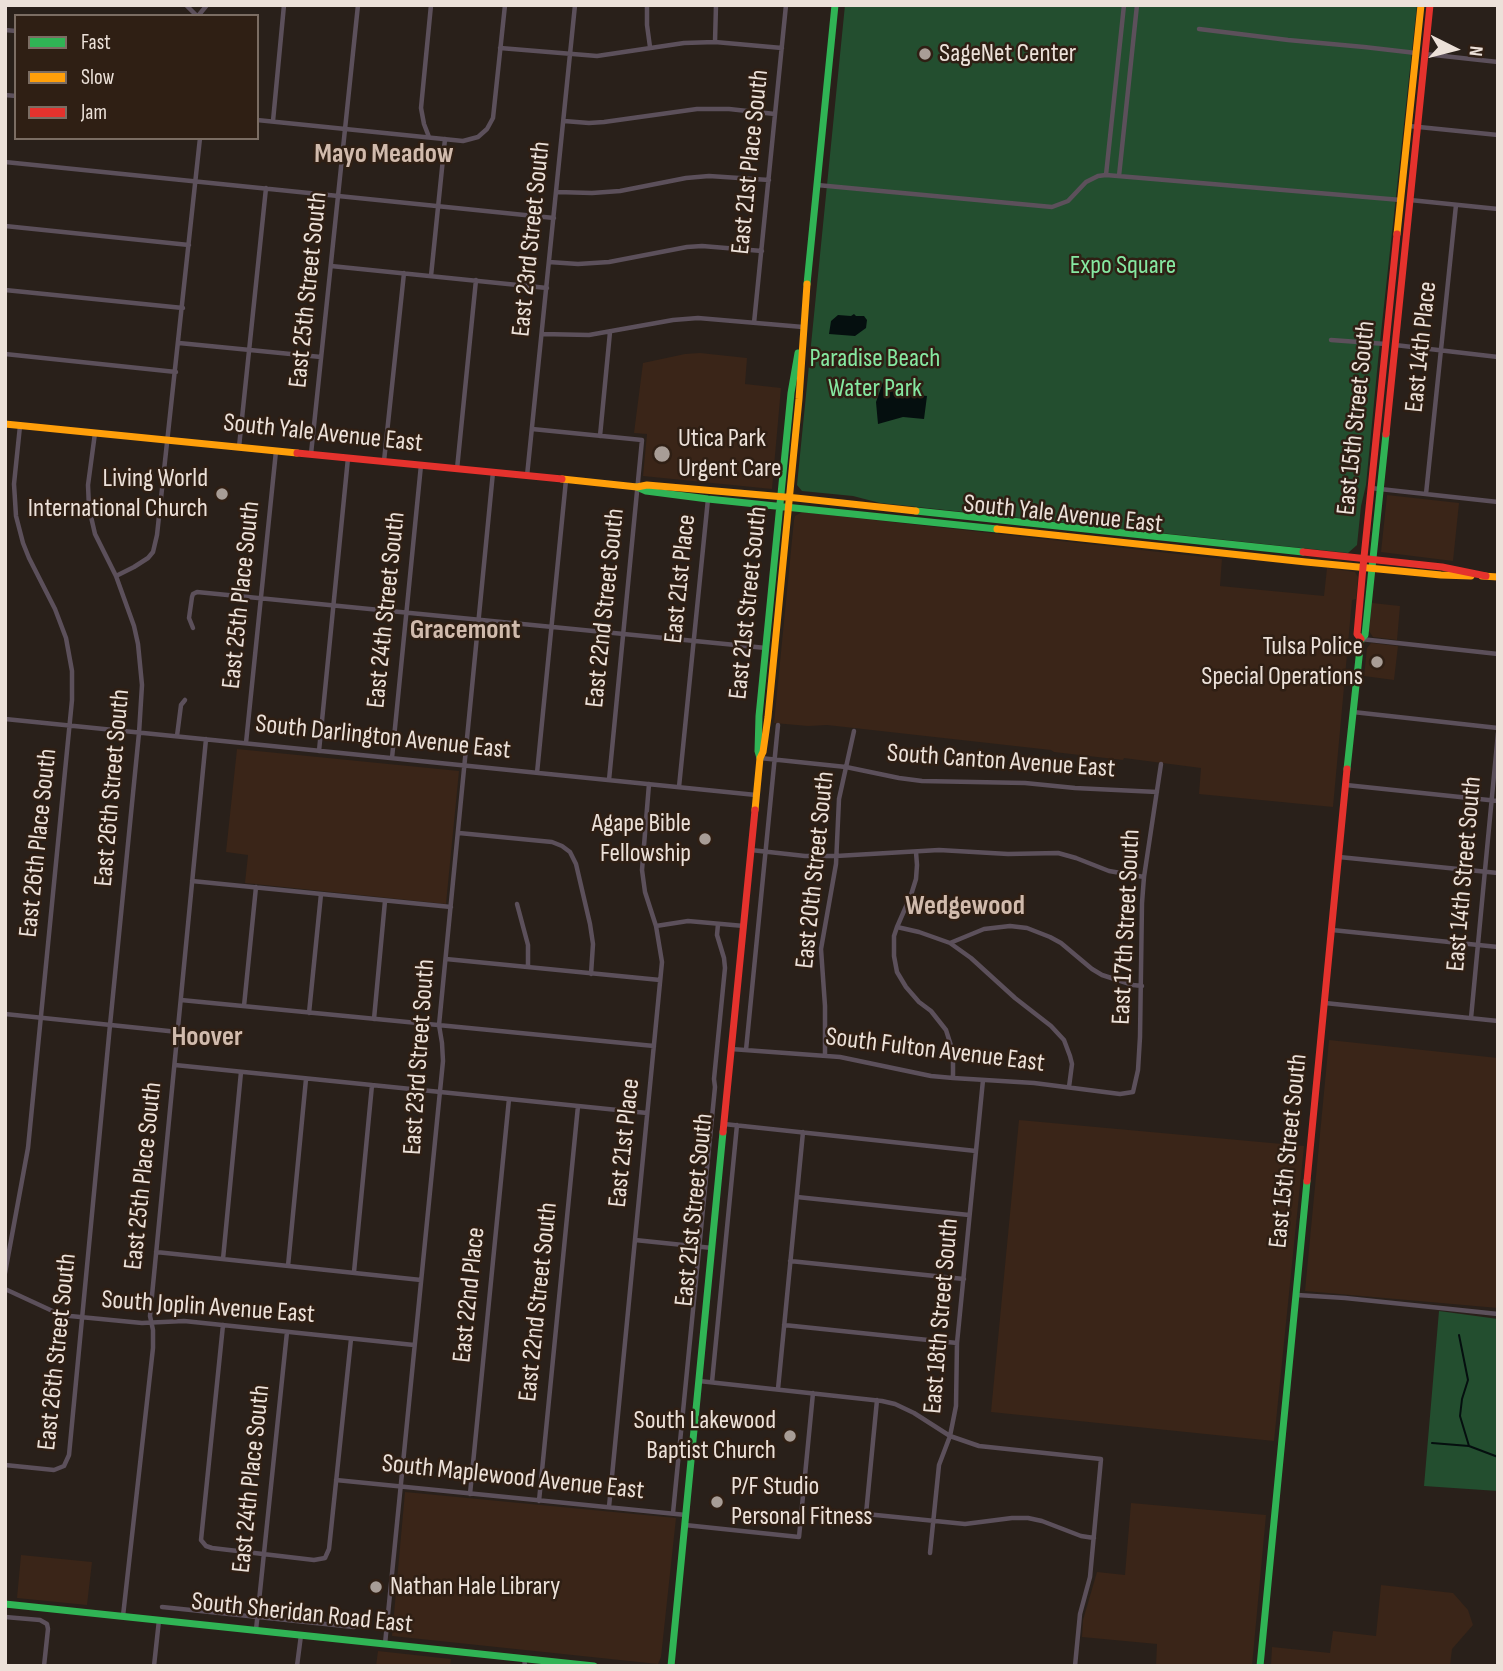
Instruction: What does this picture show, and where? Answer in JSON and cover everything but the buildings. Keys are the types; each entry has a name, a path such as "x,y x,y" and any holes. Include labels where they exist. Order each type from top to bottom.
{"main road":[{"name":"East 21st Street South","path":"764,717 775,644 791,393 803,327 835,5"},
{"path":"1413,126 1421,5"},
{"path":"1413,126 1421,91 1430,5"},
{"path":"1416,53 1425,54"},
{"name":"East 15th Street South","path":"1368,559 1371,488 1401,200 1413,126"},
{"name":"East 15th Street South","path":"1260,1666 1353,712 1361,639 1365,635 1367,568 1380,489 1410,200 1413,126"},
{"path":"1401,200 1410,200"},
{"path":"1386,344 1395,345"},
{"name":"South Yale Avenue East","path":"5,424 637,487 647,485 962,525 1367,568 1441,571"},
{"name":"South Yale Avenue East","path":"637,487 646,491 708,499 785,502 1078,528 1368,559 1498,577"},
{"name":"East 21st Street South","path":"671,1666 756,795 763,752 766,648 785,502"},
{"path":"962,525 963,516"},
{"path":"1027,532 1028,523"},
{"path":"1077,537 1078,528"},
{"path":"1141,544 1142,535"},
{"path":"1251,556 1252,547"},
{"path":"766,648 775,644"},
{"name":"South Sheridan Road East","path":"5,1604 385,1644 524,1662 594,1666"}],"street":[{"path":"272,121 284,5"},
{"name":"East 25th Street South","path":"311,454 358,5"},
{"path":"429,137 421,108 431,5"},
{"path":"259,120 463,141 478,137 487,130 493,118 505,5"},
{"name":"East 23rd Street South","path":"527,476 575,5"},
{"path":"647,5 650,47"},
{"path":"715,42 716,5"},
{"name":"East 21st Place South","path":"754,323 786,5"},
{"path":"1106,174 1124,5"},
{"path":"1119,176 1137,5"},
{"path":"1199,29 1416,53"},
{"path":"500,48 597,56 684,43 715,42 782,48"},
{"path":"1425,54 1498,62"},
{"path":"564,121 604,122 697,109 775,114"},
{"path":"1413,126 1498,135"},
{"path":"431,276 445,139"},
{"path":"116,576 142,563 153,552 158,535 200,140"},
{"path":"5,162 554,218"},
{"path":"817,185 1052,207 1068,201 1086,182 1106,174 1401,200"},
{"path":"557,192 620,191 709,176 769,180"},
{"path":"239,447 266,188"},
{"path":"1410,200 1498,209"},
{"name":"East 14th Place","path":"1426,494 1456,205"},
{"path":"5,226 189,245"},
{"path":"549,262 609,262 702,246 762,251"},
{"path":"331,266 547,288"},
{"path":"384,461 404,273"},
{"path":"457,469 476,281"},
{"path":"5,290 183,308"},
{"path":"542,334 589,335 681,319 708,318 803,327"},
{"path":"532,429 600,436 610,332"},
{"path":"1331,340 1386,344"},
{"path":"179,343 321,357"},
{"path":"1395,345 1498,357"},
{"path":"5,355 176,372"},
{"name":"East 26th Place South","path":"5,1273 28,1147 71,726 72,681 66,638 55,609 26,551 16,516 14,484 20,425"},
{"name":"East 26th Street South","path":"5,1465 59,1469 64,1466 69,1455 139,733 142,696 138,645 116,576 95,534 89,508 88,485 95,433"},
{"name":"East 22nd Street South","path":"600,436 642,440 609,780"},
{"name":"East 25th Place South","path":"246,743 275,451"},
{"path":"319,751 348,457"},
{"name":"East 24th Street South","path":"392,758 421,465"},
{"name":"East 23rd Street South","path":"385,1644 440,1092 443,1052 439,1025 494,472"},
{"path":"537,773 566,480"},
{"path":"1371,488 1498,502"},
{"name":"East 21st Place","path":"679,787 708,499"},
{"path":"193,628 189,618 193,594 197,592 766,648"},
{"path":"1361,639 1498,654"},
{"path":"177,737 181,705 185,700"},
{"path":"1353,712 1498,730"},
{"name":"South Darlington Avenue East","path":"5,719 756,795"},
{"name":"East 21st Street South","path":"746,1051 778,725"},
{"name":"East 14th Street South","path":"1471,1018 1484,872 1495,801 1498,730"},
{"name":"East 20th Street South","path":"825,1056 821,949 836,856 839,799 853,731"},
{"name":"East 25th Place South","path":"123,1616 153,1348 150,1316 206,739"},
{"name":"South Canton Avenue East","path":"760,758 846,767 922,781 1025,783 1157,792"},
{"name":"East 17th Street South","path":"1133,1092 1138,1070 1144,877 1161,764"},
{"name":"East 21st Place","path":"609,1507 660,980 661,954 642,870 649,784"},
{"path":"1346,785 1495,801"},
{"path":"458,833 552,842 570,852 590,924 593,944 591,974"},
{"path":"751,850 805,856 940,850 1008,854 1058,853 1109,871 1144,877"},
{"path":"916,852 914,887 897,927 893,947 897,972 912,994 931,1011 946,1030 953,1052 953,1078"},
{"path":"1339,857 1498,873"},
{"path":"192,881 451,907"},
{"path":"244,1006 256,887"},
{"path":"309,1013 321,894"},
{"path":"374,1019 385,901"},
{"path":"517,904 528,945 528,967"},
{"path":"656,926 688,921 744,926"},
{"name":"East 21st Street South","path":"673,1513 725,968 717,935 718,924"},
{"path":"950,943 985,929 1010,926 1027,928 1061,943 1102,975 1142,986"},
{"path":"897,927 950,943 1051,1026 1064,1040 1068,1049 1072,1064 1069,1087"},
{"path":"1332,930 1498,947"},
{"path":"446,959 660,980"},
{"path":"181,1000 654,1046"},
{"path":"1325,1003 1498,1021"},
{"path":"5,1014 178,1032"},
{"name":"South Fulton Avenue East","path":"731,1049 857,1060 931,1076 1034,1083 1120,1094 1133,1092"},
{"path":"174,1065 647,1113"},
{"path":"223,1259 241,1072"},
{"path":"288,1266 306,1079"},
{"name":"East 18th Street South","path":"930,1553 939,1465 950,1436 956,1406 957,1343 983,1080"},
{"path":"354,1273 372,1085"},
{"name":"East 22nd Place","path":"470,1494 509,1099"},
{"name":"East 22nd Street South","path":"539,1501 578,1106"},
{"path":"724,1124 976,1151"},
{"name":"East 21st Street South","path":"712,1382 737,1125"},
{"path":"778,1389 803,1132"},
{"path":"797,1197 970,1215"},
{"path":"635,1240 712,1248"},
{"path":"156,1252 421,1280"},
{"path":"790,1261 964,1279"},
{"name":"South Joplin Avenue East","path":"5,1289 60,1314 83,1318 151,1324 184,1321 414,1345"},
{"path":"1297,1295 1498,1314"},
{"path":"223,1325 201,1533 203,1544 212,1548 314,1560 324,1558 329,1549 351,1339"},
{"path":"784,1325 957,1343"},
{"name":"East 24th Place South","path":"256,1630 287,1332"},
{"path":"699,1381 877,1400 895,1404 950,1436 970,1444 1101,1460 1090,1577 1080,1614 1075,1666"},
{"path":"685,1525 799,1537 813,1393"},
{"path":"877,1400 866,1514 965,1524 1028,1518 1094,1538"},
{"name":"South Maplewood Avenue East","path":"336,1480 686,1515"},
{"name":"South Sheridan Road East","path":"162,1607 354,1627"},
{"path":"5,1617 45,1622 48,1629 44,1666"},
{"path":"154,1666 159,1620"},
{"path":"297,1666 301,1635"}],"shaded area":[{"path":"838,315 864,316 867,320 866,328 855,336 829,334 831,321"},
{"path":"700,353 747,358 745,384 781,388 772,489 643,476 647,434 634,433 643,363"},
{"path":"883,382 906,394 927,396 924,419 903,417 878,424 876,402"},
{"path":"1387,495 1459,503 1453,561 1381,552"},
{"path":"802,512 1222,559 1220,586 1324,596 1327,568 1355,572 1358,577 1356,599 1352,600 1333,807 1199,794 1201,768 827,725 774,723 794,520 795,516"},
{"path":"1372,603 1400,606 1397,640 1373,637 1369,631"},
{"path":"1371,643 1398,646 1394,680 1364,676 1367,648"},
{"path":"237,749 459,771 446,904 245,883 248,855 226,852"},
{"path":"1329,1040 1498,1058 1498,1308 1305,1291"},
{"path":"1019,1120 1304,1146 1274,1441 991,1412"},
{"path":"405,1492 676,1518 661,1657 658,1664 392,1636"},
{"path":"1131,1503 1266,1515 1252,1666 1156,1666 1157,1644 1082,1637 1083,1620 1097,1572 1125,1575"},
{"path":"21,1555 92,1562 87,1605 17,1598"},
{"path":"1381,1585 1453,1593 1468,1610 1473,1625 1452,1649 1450,1666 1271,1666 1272,1647 1330,1653 1333,1631 1376,1636"},
{"path":"378,1651 451,1659 450,1666 376,1666"}],"green space":[{"name":"Expo Square","path":"845,5 1417,5 1366,485 1357,545 1348,553 880,503 853,496 802,491 797,485"},
{"path":"1439,1311 1498,1319 1498,1491 1424,1486"}],"waterway":[{"path":"1459,1335 1468,1380 1460,1416 1469,1446"},
{"path":"1432,1443 1469,1446 1498,1457"}],"traffic: fast":[{"path":"807,284 835,5"},
{"path":"760,758 759,716 791,393 798,353"},
{"path":"1347,769 1361,639 1365,635 1386,434"},
{"path":"637,487 646,491 708,499 997,529"},
{"path":"916,511 1303,552"},
{"path":"671,1666 723,1132"},
{"path":"1260,1666 1307,1181"},
{"path":"5,1604 594,1666"}],"traffic: slow":[{"path":"1397,234 1421,5"},
{"path":"755,810 760,758 768,717 799,399 807,284"},
{"path":"5,424 297,453"},
{"path":"562,479 796,498 916,511"},
{"path":"997,529 1306,562 1471,576"},
{"path":"1482,576 1498,577"}],"traffic: jam":[{"path":"1386,434 1430,5"},
{"path":"1361,639 1357,634 1397,234"},
{"path":"297,453 562,479"},
{"path":"1303,552 1442,567 1486,576"},
{"path":"1307,1181 1347,769"},
{"path":"723,1132 755,810"}],"place":[{"name":"SageNet Center","path":"925,54"},
{"name":"Utica Park Urgent Care","path":"662,454"},
{"name":"Living World International Church","path":"222,494"},
{"name":"Tulsa Police Special Operations","path":"1377,662"},
{"name":"Agape Bible Fellowship","path":"705,839"},
{"name":"South Lakewood Baptist Church","path":"790,1436"},
{"name":"P/F Studio Personal Fitness","path":"717,1502"},
{"name":"Nathan Hale Library","path":"376,1587"}],"district":[{"name":"Mayo Meadow","path":"384,155"},
{"name":"Gracemont","path":"465,631"},
{"name":"Wedgewood","path":"965,907"},
{"name":"Hoover","path":"207,1038"}],"park label":[{"name":"Paradise Beach Water Park","path":"875,374"}]}
